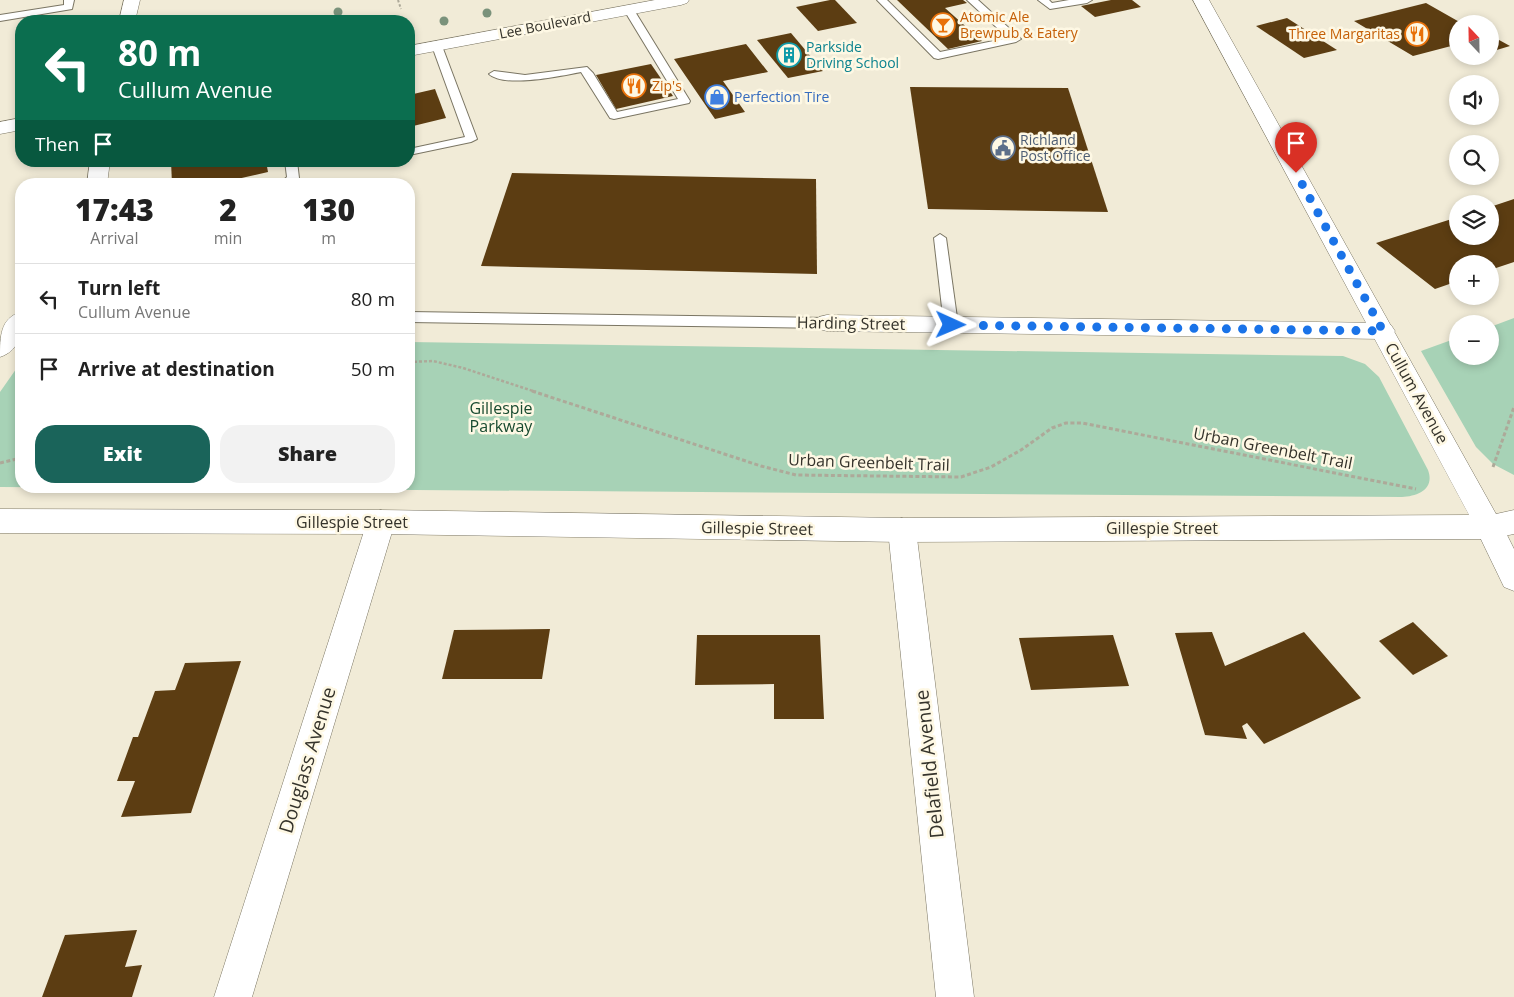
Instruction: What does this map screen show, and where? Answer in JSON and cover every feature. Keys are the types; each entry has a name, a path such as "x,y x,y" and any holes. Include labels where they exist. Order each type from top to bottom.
{"street":[{"path":"128,15 132,0"},
{"name":"Cullum Avenue","path":"1200,0 1383,331 1501,525 1514,578"},
{"name":"Lee Boulevard","path":"415,50 670,1"},
{"path":"0,128 15,125"},
{"name":"Harding Street","path":"827,323 1383,331"},
{"path":"0,348 15,328"},
{"name":"Gillespie Street","path":"0,521 381,522 902,530 1501,525"},
{"name":"Douglass Avenue","path":"233,997 381,522"},
{"name":"Delafield Avenue","path":"902,530 955,997"}],"lane":[{"path":"19,15 69,7 70,0"},
{"path":"882,0 938,56 1016,39 972,0"},
{"path":"1043,0 1050,6 1087,0"},
{"path":"494,74 525,78 583,69 588,73 614,116 685,101 629,10"},
{"path":"0,18 15,16"},
{"path":"415,151 471,138 437,46"},
{"path":"940,238 951,325"},
{"name":"Harding Street","path":"415,317 827,323"}],"path":[{"path":"398,0 401,9"},
{"name":"Urban Greenbelt Trail","path":"415,362 433,361 463,368 761,466 796,475 961,477 991,467 1021,450 1052,428 1066,423 1082,423 1416,489"},
{"path":"1493,467 1514,407"},
{"path":"0,463 15,459"}],"green space":[{"path":"1514,318 1514,475 1493,464 1476,447 1421,351 1449,341 1449,365 1499,365 1499,324"},
{"name":"Gillespie Parkway","path":"415,342 1343,356 1365,364 1379,377 1428,470 1430,477 1427,487 1414,495 1402,497 415,490"},
{"name":"Gillespie Parkway","path":"15,371 15,487 0,487 0,392"}],"building":[{"path":"835,0 857,23 818,31 796,7"},
{"name":"Atomic Ale Brewpub & Eatery","path":"897,0 963,0 967,3 945,8 982,41 948,49"},
{"path":"1111,0 1132,0 1141,7 1095,17 1081,6"},
{"name":"Three Margaritas","path":"1426,3 1449,16 1449,47 1413,56 1354,21"},
{"path":"1287,18 1337,50 1304,58 1256,26"},
{"name":"Parkside Driving School","path":"791,33 823,71 788,78 757,40"},
{"path":"1499,40 1510,46 1499,49"},
{"name":"Perfection Tire","path":"746,44 768,72 723,81 745,112 715,119 674,59"},
{"name":"Zip's","path":"651,64 673,96 616,109 596,75"},
{"name":"Richland Post Office","path":"910,87 1068,88 1108,212 928,209"},
{"path":"435,89 446,118 415,126 415,94"},
{"path":"171,167 267,167 268,172 242,178 172,178"},
{"path":"512,173 816,179 817,274 481,266"},
{"path":"1514,199 1514,262 1499,267 1499,255 1449,255 1449,284 1435,289 1376,243 1449,220 1449,245 1499,245 1499,204"},
{"path":"1413,622 1448,656 1413,675 1379,641"},
{"path":"550,629 542,679 442,679 454,630"},
{"path":"1212,632 1225,666 1304,632 1361,698 1264,744 1247,723 1242,726 1247,739 1205,735 1175,633"},
{"path":"697,635 820,635 824,719 774,719 774,684 695,685"},
{"path":"1113,635 1129,686 1031,690 1019,638"},
{"path":"241,661 191,813 121,817 135,781 117,781 133,737 138,737 155,691 175,690 185,663"},
{"path":"137,930 125,967 142,965 132,997 42,997 65,935"}],"place":[{"name":"Atomic Ale Brewpub & Eatery","path":"943,25"},
{"name":"Three Margaritas","path":"1417,34"},
{"name":"Parkside Driving School","path":"789,55"},
{"name":"Zip's","path":"634,86"},
{"name":"Perfection Tire","path":"717,97"},
{"name":"Richland Post Office","path":"1003,148"}],"route":[{"path":"951,325 1383,331 1296,173"}]}
